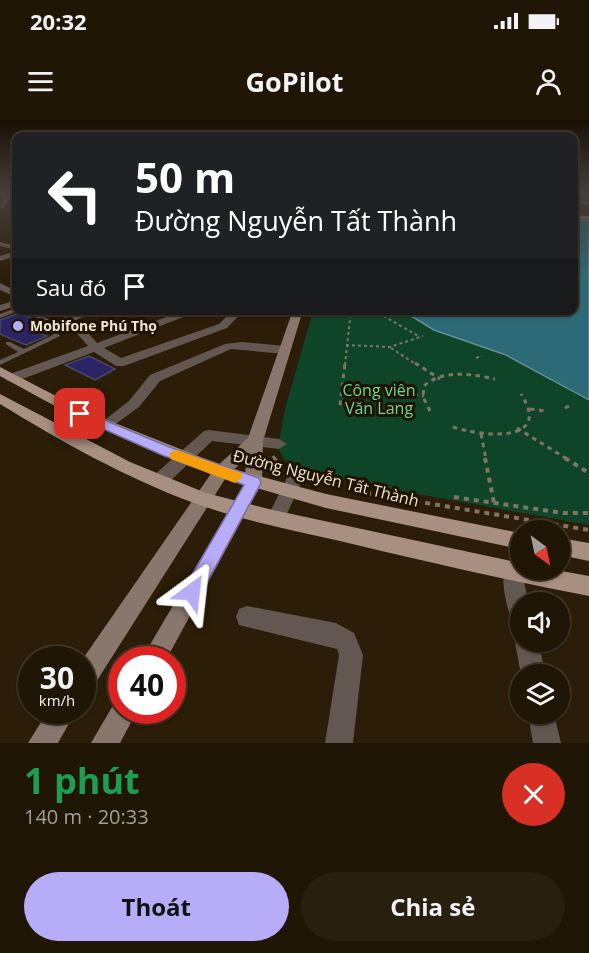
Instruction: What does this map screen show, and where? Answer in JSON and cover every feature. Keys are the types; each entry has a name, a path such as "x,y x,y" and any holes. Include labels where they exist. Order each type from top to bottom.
{"main road":[{"name":"Đường Nguyễn Tất Thành","path":"6,374 105,425 184,458 253,483 510,539"},
{"path":"0,399 56,432 159,481 202,498 276,519 510,571"},
{"path":"570,549 589,552"},
{"path":"556,580 589,586"}],"street":[{"path":"66,315 95,347 114,361 127,362 223,326 234,315"},
{"path":"6,374 95,347 182,315"},
{"path":"161,646 253,483 255,441 296,315"},
{"path":"105,425 135,404 155,378 219,351 237,345 285,350"},
{"path":"159,481 209,435 279,444"},
{"path":"96,660 220,472 255,441"},
{"path":"276,519 298,472"},
{"path":"247,617 336,635 346,641 351,656 339,743"},
{"path":"42,743 54,724"},
{"path":"105,743 116,724"},
{"path":"543,724 547,743"}],"lane":[{"path":"0,363 57,336 46,320 34,315"},
{"path":"8,343 24,352"}],"path":[{"path":"340,405 350,315"},
{"path":"346,345 390,347 421,337 382,315"},
{"path":"390,347 439,378"},
{"path":"476,358 482,356"},
{"path":"470,367 471,373"},
{"path":"430,411 423,396 426,386 439,378 460,372 495,379"},
{"path":"342,385 423,396"},
{"path":"453,427 481,434 505,435 519,429 528,423 532,414 521,394"},
{"path":"565,408 571,405"},
{"path":"530,409 546,411"},
{"path":"519,429 589,473"},
{"path":"481,434 494,503"},
{"path":"358,491 589,530"},
{"path":"454,497 563,513 589,513"}],"green space":[{"name":"Công viên Văn Lang","path":"312,315 408,315 522,363 589,400 589,525 291,471 278,448 285,409"}],"water":[{"path":"578,222 589,222 589,400 506,355 434,330 410,315 578,315"}],"building":[{"name":"Mobifone Phú Thọ","path":"14,315 24,315 42,323 30,329 47,336 26,345 0,334 0,320"},
{"path":"89,356 115,369 95,380 65,365"}],"slow traffic":[{"path":"177,455 235,477"}],"place":[{"name":"Mobifone Phú Thọ","path":"18,326"}],"route":[{"path":"80,414 167,452 253,483 192,592"}]}
